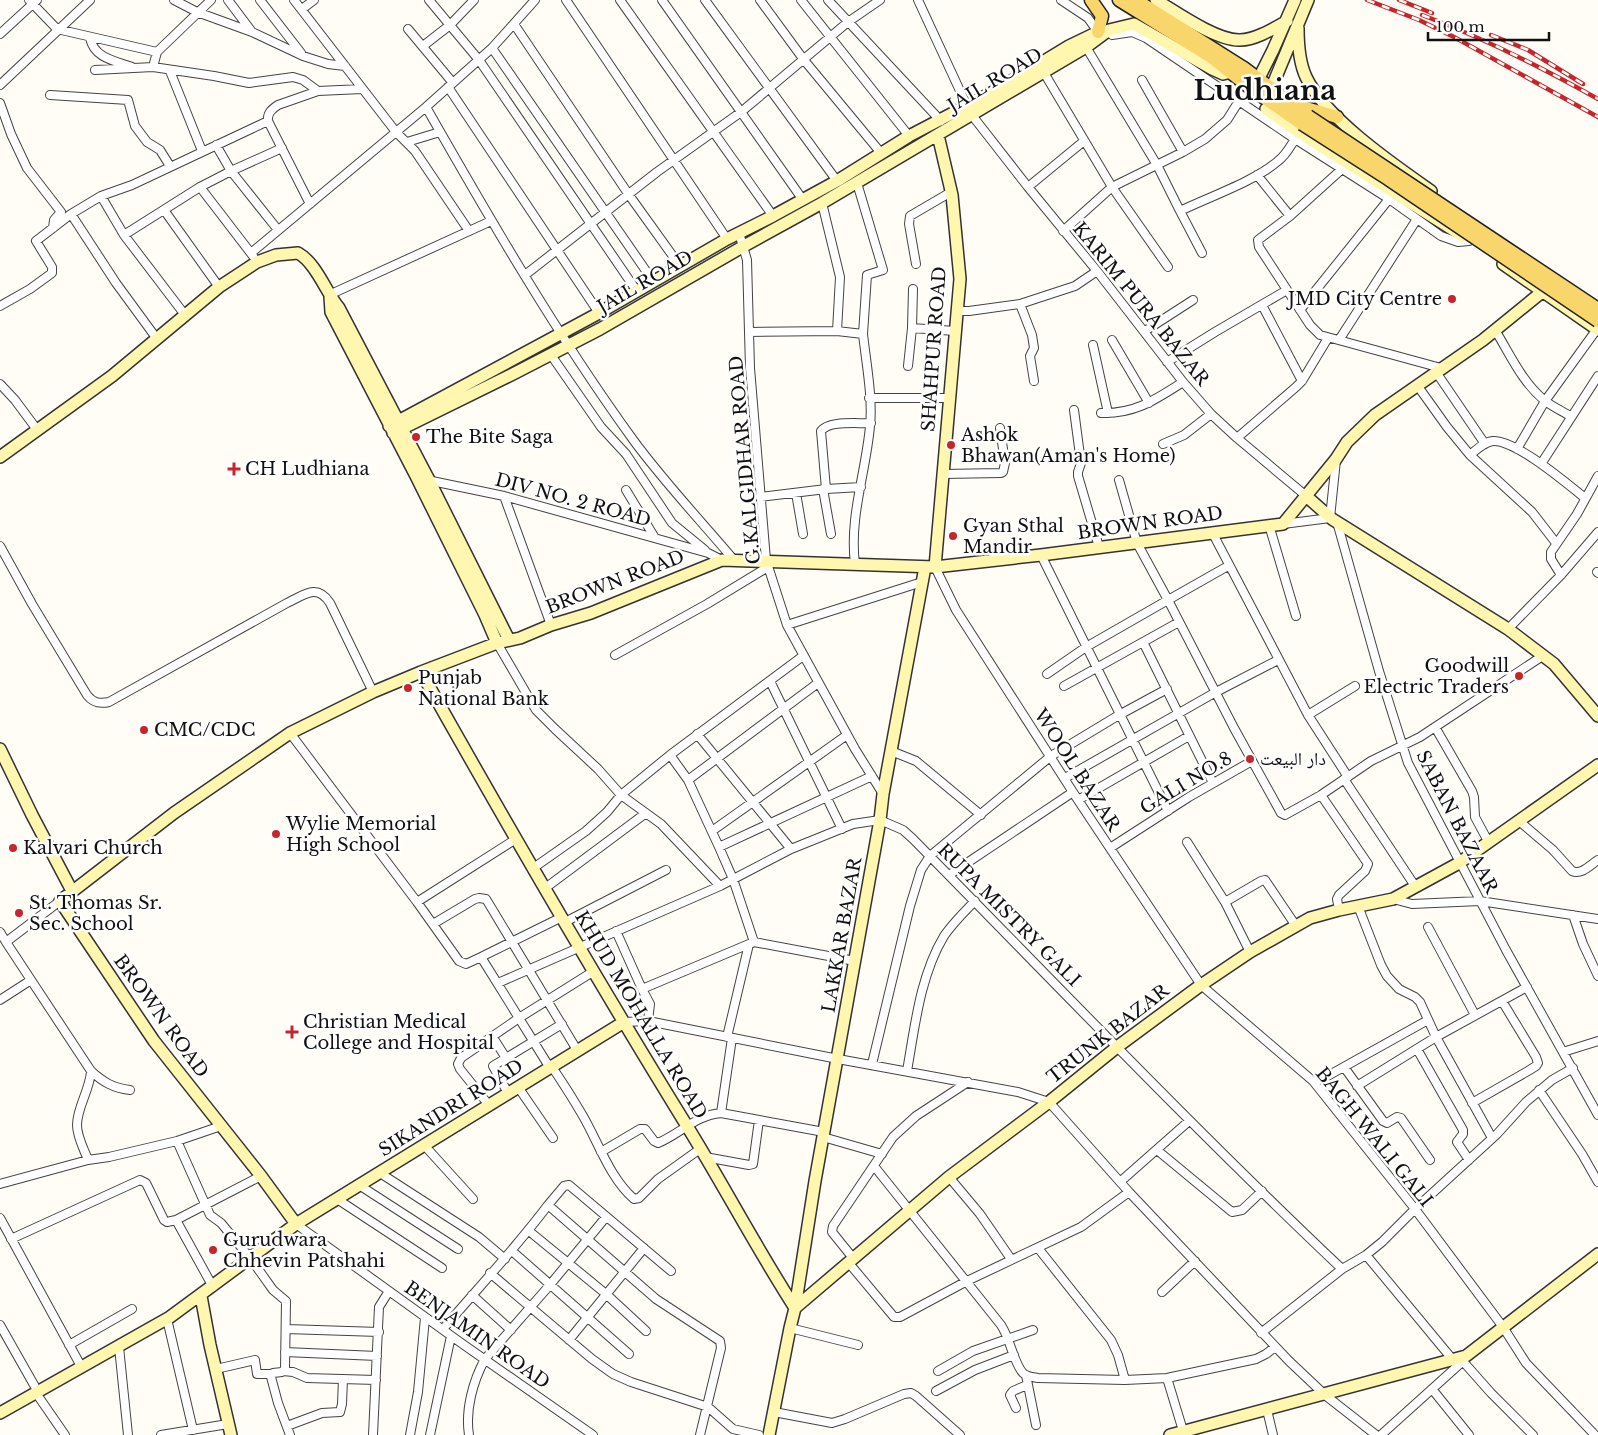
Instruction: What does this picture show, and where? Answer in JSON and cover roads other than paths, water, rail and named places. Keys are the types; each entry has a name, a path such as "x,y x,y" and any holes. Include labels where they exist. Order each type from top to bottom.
{"main road":[{"path":"1119,0 1255,85 1598,326"},
{"path":"1136,0 1196,30 1244,68 1255,85 1260,105 1266,109"},
{"path":"1094,3 1102,16 1102,28"},
{"path":"1255,85 1272,89 1291,104 1598,309"},
{"path":"1291,104 1336,117"}],"street":[{"path":"0,85 57,29 90,0"},
{"path":"174,0 197,12 252,32 303,56 319,62 345,66"},
{"path":"153,68 156,52 211,0"},
{"path":"228,0 252,32"},
{"path":"260,0 303,56"},
{"path":"294,0 396,132 420,158 469,231"},
{"path":"302,9 314,0"},
{"path":"429,0 479,60 636,290"},
{"path":"423,46 450,25 474,0"},
{"path":"0,457 112,376 254,258 278,230 426,107 479,60 535,0"},
{"path":"566,0 727,239"},
{"path":"620,0 772,216"},
{"path":"662,0 802,200"},
{"path":"705,0 837,181"},
{"path":"760,0 804,60 881,153"},
{"path":"801,0 909,136"},
{"path":"828,0 941,120"},
{"path":"525,275 712,132 741,112 848,22 880,0"},
{"name":"KARIM PURA BAZAR","path":"918,0 969,110 1028,188 1097,271 1183,382 1237,438 1305,495"},
{"path":"1061,0 1112,35 1132,32 1146,38 1238,102 1449,240 1462,242 1469,240 1475,232 1474,221"},
{"path":"1156,0 1196,30 1226,39 1241,41 1269,31 1286,21"},
{"path":"1255,85 1295,0"},
{"path":"1291,104 1283,88 1283,79 1308,0"},
{"path":"0,34 33,2 57,29 156,52"},
{"path":"514,24 680,266"},
{"path":"1102,28 1134,24 1206,66 1224,74 1232,72"},
{"name":"JAIL ROAD","path":"396,427 512,375 551,355 822,203 938,134 969,110 1069,46 1102,28"},
{"name":"JAIL ROAD","path":"396,427 727,239 837,181 909,136 941,120 969,110 1043,72 1086,47 1102,28"},
{"path":"1272,89 1298,29"},
{"path":"1298,29 1299,51 1306,78 1314,91 1336,117 1402,170 1598,304"},
{"path":"408,30 423,46 451,85 599,313"},
{"path":"90,38 97,52 108,59 134,68"},
{"path":"1086,47 1156,165 1202,252"},
{"path":"492,48 653,281"},
{"path":"95,70 153,68 214,76 249,83 293,77 303,80 318,91"},
{"path":"170,71 202,151"},
{"path":"1043,72 1112,187 1168,267"},
{"path":"1142,80 1183,152"},
{"path":"310,204 267,117 272,108 318,91 362,89"},
{"path":"50,95 128,100 135,126 145,140 160,150 170,166"},
{"path":"1063,230 1112,187 1183,152 1218,129 1227,120 1238,102"},
{"path":"0,103 9,129 27,168 61,212 54,220 53,228"},
{"path":"426,107 491,221 568,346 653,466 734,560"},
{"path":"1266,109 1300,133 1469,240 1542,292 1598,326 1545,402 1517,449"},
{"path":"0,306 52,273 52,267 36,242 72,214 101,196 127,188 268,121"},
{"path":"407,142 440,132"},
{"name":"SHAHPUR ROAD","path":"930,567 943,474 960,279 951,192 938,134"},
{"path":"1180,210 1257,175 1277,162 1287,152 1295,139"},
{"path":"1028,188 1084,141"},
{"path":"216,145 231,171 278,230"},
{"path":"124,235 200,187 282,148"},
{"path":"1342,169 1290,216 1262,236 1257,242 1263,254 1316,331 1328,338 1438,370 1485,444"},
{"path":"1257,175 1290,216"},
{"path":"855,564 853,535 871,423 863,334 867,275 880,272 883,269 857,183"},
{"path":"200,187 254,258"},
{"path":"916,264 909,224 910,216 951,192"},
{"path":"101,196 124,235 185,315"},
{"path":"1300,310 1389,199"},
{"path":"822,203 840,277 837,331"},
{"path":"164,210 219,287"},
{"path":"72,214 116,283 157,339"},
{"path":"1339,340 1417,219"},
{"path":"330,296 491,221"},
{"name":"G.KALGIDHAR ROAD","path":"739,233 747,260 751,378 767,564 787,625 847,735 883,794"},
{"path":"254,258 298,253 309,262 339,308 396,427 416,476 485,614 503,642"},
{"path":"957,311 1020,304 1075,286 1097,271"},
{"path":"1283,524 1336,459 1347,442 1375,415 1496,330 1542,292 1556,276"},
{"path":"908,366 912,328 913,289"},
{"path":"1167,362 1287,290"},
{"path":"1144,331 1193,300"},
{"path":"1020,304 1032,335 1034,348 1030,356 1034,381"},
{"path":"1262,305 1302,381"},
{"path":"912,328 955,331"},
{"path":"1496,330 1522,374 1536,393 1545,402 1570,416"},
{"path":"749,332 837,331 863,334"},
{"path":"1237,438 1302,381 1328,338"},
{"path":"1112,340 1149,403"},
{"path":"1093,345 1104,413 1130,411 1149,403 1183,382"},
{"path":"551,355 601,426 626,454 672,523 708,553"},
{"path":"506,364 512,375"},
{"path":"1540,464 1598,376"},
{"path":"0,384 38,430"},
{"path":"1417,385 1442,421 1470,455 1532,512 1556,542"},
{"path":"869,398 949,398"},
{"path":"1074,410 1080,464 1078,476 1099,547"},
{"path":"1163,444 1184,435 1212,414"},
{"path":"831,534 824,489 821,431 824,427 833,424 871,423"},
{"path":"396,427 429,480 536,710 598,769 621,795 661,824 720,886"},
{"path":"943,474 1003,472 1005,463 1000,428"},
{"path":"1470,455 1485,444 1493,441 1510,444 1585,498"},
{"path":"1334,520 1336,459"},
{"name":"DIV NO. 2 ROAD","path":"416,476 504,496 708,553 722,560"},
{"path":"1561,575 1551,556 1551,552 1556,542 1577,514 1598,476"},
{"path":"1119,480 1137,543 1252,761 1283,815 1287,815 1378,758 1402,747 1435,727 1544,654"},
{"path":"760,497 824,489 861,487"},
{"path":"626,490 655,538"},
{"path":"796,493 803,534"},
{"path":"1305,495 1334,520 1508,629 1544,654 1562,672 1598,716"},
{"path":"504,496 551,625"},
{"path":"1283,524 1334,520"},
{"name":"SABAN BAZAAR","path":"1334,520 1410,769 1480,901 1598,1115"},
{"name":"BROWN ROAD","path":"296,1224 261,1176 154,1041 60,901 174,813 290,733 373,692 420,672 503,642 520,638 551,625 591,614 722,560 767,564 855,564 930,567 1041,555 1283,524"},
{"path":"1269,525 1296,616"},
{"path":"1212,532 1228,566 1308,715 1415,886"},
{"path":"1508,629 1561,575 1598,532"},
{"path":"0,546 32,604 87,695 99,704 110,702 287,603 314,591 321,592 330,603 373,692"},
{"path":"1041,555 1119,715 1168,810"},
{"path":"615,656 767,564"},
{"path":"1047,674 1086,647 1228,566"},
{"name":"LAKKAR BAZAR","path":"795,1308 883,794 922,582 930,567"},
{"name":"WOOL BAZAR","path":"930,567 1078,800 1202,984"},
{"path":"787,625 922,582"},
{"path":"1064,686 1179,622"},
{"path":"1143,642 1213,783"},
{"path":"532,869 586,831 607,812 621,795 670,755 803,656"},
{"path":"1065,778 1216,692 1278,660"},
{"name":"KHUD MOHALLA ROAD","path":"420,672 532,869 795,1308"},
{"path":"770,681 842,829"},
{"path":"688,780 818,683"},
{"path":"1308,715 1355,686"},
{"path":"872,1064 912,899 921,870 930,856 1051,756 1167,689"},
{"path":"1435,727 1472,791 1475,817 1484,846"},
{"path":"290,733 461,963 466,964 666,870"},
{"path":"698,734 791,849"},
{"path":"712,831 847,735"},
{"path":"1078,800 1189,736"},
{"path":"0,749 72,891"},
{"path":"891,751 916,761 981,815"},
{"path":"670,755 688,780 733,879 752,943 730,1038 721,1113"},
{"name":"GALI NO.8","path":"1110,848 1168,810 1252,761"},
{"name":"TRUNK BAZAR","path":"795,1308 949,1177 1202,984 1250,952 1315,916 1393,898 1460,863 1598,765"},
{"path":"719,847 872,776"},
{"path":"949,875 1073,792"},
{"path":"1321,795 1368,864 1365,871 1339,895 1337,899 1339,910"},
{"path":"544,889 646,813"},
{"path":"498,983 720,886 791,849 854,824 880,820"},
{"name":"RUPA MISTRY GALI","path":"880,820 903,830 930,856 1189,1121 1262,1191 1277,1208 1342,1268"},
{"path":"1519,821 1553,850 1572,870 1581,871 1598,860"},
{"path":"416,902 516,840"},
{"path":"1187,842 1225,902 1250,952"},
{"path":"1225,902 1265,880 1296,926"},
{"path":"433,924 467,903 483,898 513,942 577,1050"},
{"path":"1393,898 1412,904 1480,901 1598,919"},
{"path":"6,942 60,901"},
{"path":"907,1071 929,969 945,936 975,901"},
{"path":"1358,906 1387,976 1399,989 1418,1000 1436,1037 1492,1138"},
{"path":"1573,915 1583,944 1598,976"},
{"path":"1428,927 1474,1015"},
{"path":"616,931 650,1004 648,1021"},
{"path":"0,932 90,1071 103,1082 130,1090"},
{"path":"642,989 752,943 855,961"},
{"path":"481,956 518,1018 583,1117 601,1152 632,1199 639,1198 663,1176 702,1153 749,1165 753,1164 759,1120"},
{"path":"488,1104 458,1064 461,1058 518,1018 594,971"},
{"path":"0,1000 31,980"},
{"name":"BAGH WALI GALI","path":"1202,984 1315,1083 1415,1209 1503,1328 1526,1363 1595,1435"},
{"path":"1357,1086 1436,1037 1527,987"},
{"path":"1472,1103 1528,1072 1538,1063 1502,1001"},
{"path":"1315,1083 1428,1020"},
{"path":"624,1022 648,1021 1018,1092 1049,1102 1129,1192 1261,1333 1325,1395 1376,1435"},
{"name":"SIKANDRI ROAD","path":"0,1413 167,1319 201,1296 296,1224 624,1022"},
{"path":"553,1138 493,1068 562,1024"},
{"path":"492,1036 506,1058"},
{"path":"1564,1052 1598,1040"},
{"path":"1417,1049 1463,1130 1463,1134 1457,1142 1469,1160"},
{"path":"1344,1067 1385,1123 1390,1123 1397,1117 1401,1118 1430,1160"},
{"path":"1261,1333 1342,1268 1366,1255 1382,1242 1492,1138 1539,1090 1573,1068"},
{"path":"88,1160 78,1134 77,1124 88,1086 90,1071"},
{"path":"968,1082 911,1120 893,1137 833,1226 832,1232 894,1317 1011,1259 1081,1227 1129,1192"},
{"path":"1539,1090 1582,1154 1598,1182"},
{"path":"601,1152 640,1129 645,1129 658,1143 707,1115 721,1113 824,1134 882,1154"},
{"path":"1121,1181 1189,1121"},
{"path":"0,1184 88,1160 177,1141 221,1126"},
{"path":"177,1141 212,1217 221,1223 251,1259 273,1290 286,1301 285,1368 283,1371"},
{"path":"424,1145 473,1199"},
{"path":"1157,1150 1232,1212 1242,1210 1262,1191"},
{"path":"874,1166 1001,1325 1020,1369 1026,1375 1038,1378 1125,1380 1167,1378 1256,1359 1266,1354 1275,1346"},
{"path":"380,1173 479,1237 505,1259"},
{"path":"11,1239 140,1180 146,1183 164,1220 167,1222 176,1220 207,1205 261,1176"},
{"path":"949,1177 980,1214 1011,1259"},
{"path":"359,1185 458,1249"},
{"path":"443,1329 490,1273 512,1251 564,1186 569,1185 671,1271"},
{"path":"337,1198 442,1268"},
{"path":"548,1206 665,1306 720,1341 721,1348 700,1435"},
{"path":"469,1435 468,1417 472,1395 476,1378 485,1360 606,1217"},
{"path":"176,1220 213,1287"},
{"path":"1,1223 82,1368"},
{"name":"BENJAMIN ROAD","path":"296,1224 425,1318 590,1434"},
{"path":"529,1230 606,1294 646,1331"},
{"path":"569,1340 644,1248"},
{"path":"1038,1248 1110,1340 1118,1355 1125,1380"},
{"path":"512,1251 549,1286 629,1354"},
{"path":"1381,1435 1432,1389 1459,1360 1480,1346 1598,1254"},
{"path":"1366,1255 1459,1360 1533,1435"},
{"path":"1162,1292 1195,1261"},
{"path":"490,1273 569,1340 613,1374 640,1385 708,1407 732,1429 759,1435"},
{"path":"373,1435 380,1307 389,1291"},
{"path":"472,1295 511,1330"},
{"path":"165,1434 193,1430 230,1429 210,1345 201,1296"},
{"path":"770,1435 795,1308"},
{"path":"69,1345 132,1309"},
{"path":"410,1435 418,1392 425,1318"},
{"path":"167,1319 193,1430"},
{"path":"0,1325 37,1393 65,1435"},
{"path":"286,1328 378,1332"},
{"path":"790,1328 858,1345"},
{"path":"938,1371 973,1351 1034,1330"},
{"path":"430,1435 451,1336"},
{"path":"119,1347 128,1435"},
{"path":"285,1352 377,1356"},
{"path":"936,1391 975,1370 1014,1355"},
{"path":"216,1369 255,1360 257,1374 272,1374 283,1371 293,1372 307,1378 376,1380"},
{"path":"1170,1435 1184,1433 1325,1395 1374,1380 1459,1360"},
{"path":"272,1374 278,1403 290,1435"},
{"path":"1026,1375 1036,1425"},
{"path":"1167,1378 1184,1433"},
{"path":"287,1426 322,1413 340,1412 342,1408 343,1379"},
{"path":"1016,1408 1010,1395 1013,1390 1027,1385"},
{"path":"1432,1389 1469,1435"},
{"path":"774,1412 832,1422 846,1419 904,1394 911,1394 916,1396 960,1435"},
{"path":"1267,1410 1273,1435"}],"railway":[{"path":"1367,0 1419,20 1454,37 1598,117"},
{"path":"1399,0 1432,13"},
{"path":"1422,15 1468,33 1598,99"},
{"path":"1491,35 1528,50 1583,84"}],"place":[{"name":"JMD City Centre","path":"1452,299"},
{"name":"The Bite Saga","path":"416,437"},
{"name":"Ashok Bhawan(Aman's Home)","path":"951,445"},
{"name":"CH Ludhiana","path":"234,469"},
{"name":"Gyan Sthal Mandir","path":"953,536"},
{"name":"Goodwill Electric Traders","path":"1519,676"},
{"name":"Punjab National Bank","path":"408,688"},
{"name":"CMC/CDC","path":"144,730"},
{"name":"دار البیعت","path":"1250,759"},
{"name":"Wylie Memorial High School","path":"276,834"},
{"name":"Kalvari Church","path":"13,848"},
{"name":"St. Thomas Sr. Sec. School","path":"19,913"},
{"name":"Christian Medical College and Hospital","path":"292,1032"},
{"name":"Gurudwara Chhevin Patshahi","path":"213,1250"}],"district":[{"name":"Ludhiana","path":"1265,90"}]}
